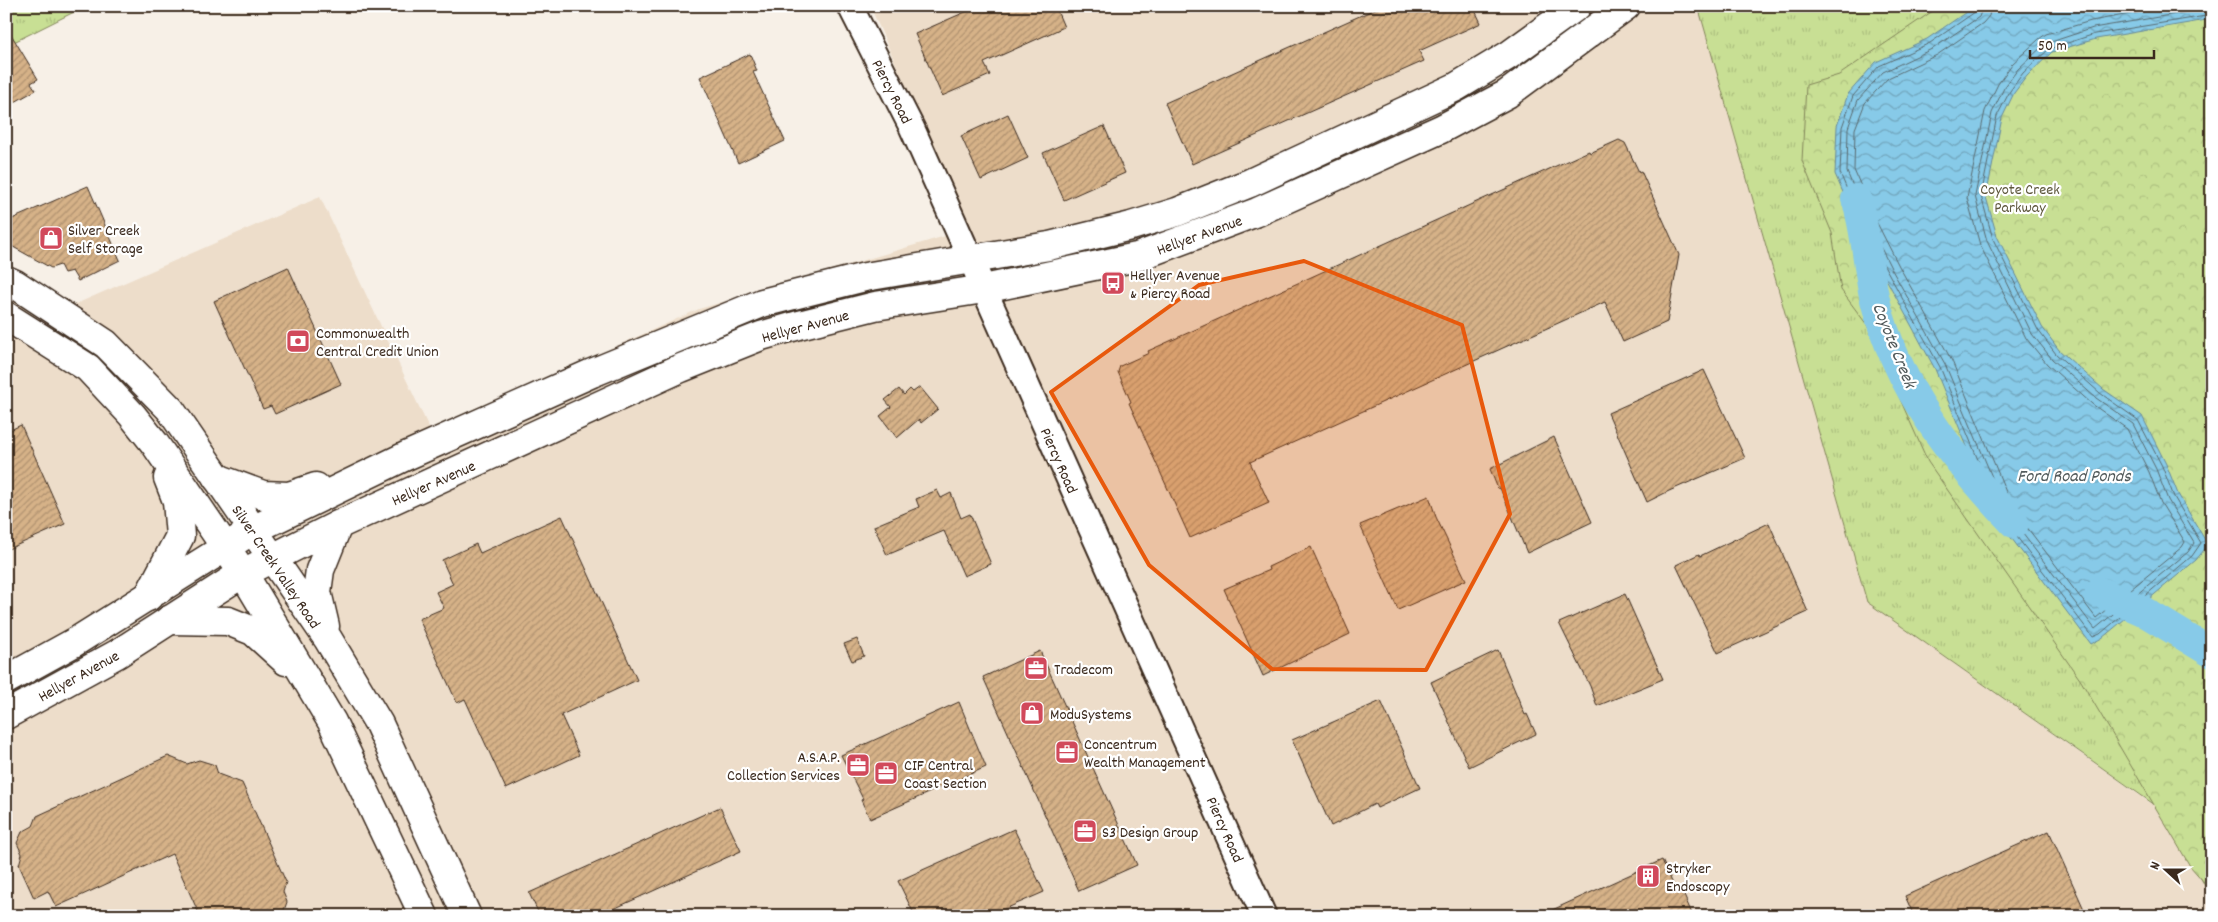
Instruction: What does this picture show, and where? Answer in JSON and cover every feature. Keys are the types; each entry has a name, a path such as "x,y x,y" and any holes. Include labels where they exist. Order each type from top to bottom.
{"main road":[{"name":"Hellyer Avenue","path":"6,680 75,642 253,530 406,456 575,380 762,303 865,277 1050,246 1131,226 1177,212 1250,183 1456,87 1509,55 1576,6"},
{"name":"Hellyer Avenue","path":"6,715 117,654 243,573 338,525 681,368 761,336 875,306 984,289 1137,257 1257,212 1441,129 1507,94 1596,15 1626,6"},
{"name":"Silver Creek Valley Road","path":"6,280 106,344 170,409 328,639 379,724 467,916"},
{"name":"Silver Creek Valley Road","path":"6,316 88,368 132,415 155,444 243,573 309,682 345,747 424,916"},
{"path":"148,597 180,536 177,501 155,444"},
{"path":"217,478 263,495 289,496 406,456"},
{"path":"328,639 318,592 320,570 338,525"},
{"path":"168,620 228,621 253,632 309,682"}],"street":[{"name":"Piercy Road","path":"850,6 912,128 1264,916"}],"highlighted area":[{"path":"1304,261 1462,325 1510,514 1426,670 1272,669 1149,565 1051,392 1199,285"}],"shaded area":[{"path":"870,6 1698,6 1867,602 2162,811 2212,898 2212,916 6,916 6,296 53,314 320,197 430,430 699,309 969,229"}],"green space":[{"path":"6,6 86,6 6,46"},
{"name":"Coyote Creek Parkway","path":"1698,6 2212,6 2212,898 2162,810 1867,602"},
{"name":"Coyote Creek Parkway","path":"1940,6 2212,6 2212,891 2190,866 2081,681 1928,462 1867,325 1841,290 1832,233 1802,161 1806,85 1839,75"}],"water":[{"name":"Ford Road Ponds","path":"1975,6 2212,6 2212,19 2096,39 2052,52 2027,76 2014,93 2002,118 1986,197 1997,236 2042,327 2059,350 2103,389 2142,416 2166,464 2178,494 2208,545 2196,560 2102,638 2091,644 1997,519 1935,369 1858,227 1835,174 1837,126 1848,94 1876,62 1927,39"}],"building":[{"path":"979,6 1055,6 1064,27 984,63 990,75 942,96 915,34"},
{"path":"1382,6 1473,6 1481,23 1419,51 1424,61 1192,164 1165,103"},
{"path":"6,26 38,79 31,83 36,90 6,107"},
{"path":"750,54 757,71 753,72 785,141 738,163 700,77"},
{"path":"1008,114 1028,158 981,180 961,136"},
{"path":"1104,126 1125,173 1064,200 1043,153"},
{"path":"1619,140 1625,143 1639,172 1641,171 1679,255 1667,322 1623,342 1605,302 1250,462 1269,503 1190,538 1129,403 1131,402 1118,372 1120,366 1149,353 1148,351 1589,151 1590,153"},
{"path":"88,186 120,260 78,281 72,271 64,273 60,265 51,268 6,243 6,229 12,219"},
{"path":"288,267 341,384 275,414 271,406 263,409 214,301"},
{"path":"1704,370 1745,458 1647,502 1608,413"},
{"path":"920,387 938,409 921,423 919,419 897,438 880,416 891,407 885,400 899,389 904,395 910,389 913,392"},
{"path":"21,425 65,524 6,550 6,432"},
{"path":"1554,437 1592,522 1527,553 1490,469"},
{"path":"937,490 941,498 951,493 961,518 970,514 991,564 964,576 944,531 887,555 874,526 919,507 916,499"},
{"path":"1429,496 1436,517 1466,580 1398,610 1360,525"},
{"path":"562,516 637,680 561,715 579,755 506,789 465,699 457,703 419,619 444,608 436,592 453,584 442,560 476,544 480,553"},
{"path":"1769,523 1808,612 1718,653 1676,565 1699,554 1700,556"},
{"path":"1311,547 1350,634 1263,676 1224,589 1269,570 1268,567"},
{"path":"1625,594 1663,679 1597,706 1590,686 1559,623"},
{"path":"857,639 864,656 852,661 844,644"},
{"path":"1498,650 1525,715 1527,714 1536,734 1469,767 1431,682"},
{"path":"1040,651 1137,865 1079,891 983,677"},
{"path":"1381,701 1420,788 1377,808 1375,804 1331,826 1292,740"},
{"path":"959,702 986,767 870,819 861,800 863,799 841,755"},
{"path":"168,756 187,764 199,760 215,765 218,774 242,783 286,882 283,892 287,902 282,916 200,916 172,854 56,907 48,891 34,898 19,865 22,854 17,843 22,832 33,826 37,816"},
{"path":"720,807 741,851 598,916 540,916 529,893"},
{"path":"1014,829 1044,892 989,916 915,916 898,881"},
{"path":"2049,831 2087,916 1914,916 1905,896"},
{"name":"Stryker Endoscopy","path":"1662,860 1677,893 1682,891 1693,916 1539,916"}],"waterway":[{"name":"Coyote Creek","path":"1856,199 1860,211 1875,300 1897,363 1930,420 1949,448 1991,499 2014,523"},
{"name":"Coyote Creek","path":"2100,592 2143,611 2212,653"}],"place":[{"name":"Silver Creek Self Storage","path":"51,238"},
{"name":"Hellyer Avenue & Piercy Road","path":"1113,283"},
{"name":"Commonwealth Central Credit Union","path":"298,341"},
{"name":"Tradecom","path":"1036,668"},
{"name":"ModuSystems","path":"1032,713"},
{"name":"Concentrum Wealth Management","path":"1067,752"},
{"name":"A.S.A.P. Collection Services","path":"858,765"},
{"name":"CIF Central Coast Section","path":"886,773"},
{"name":"S3 Design Group","path":"1085,831"},
{"name":"Stryker Endoscopy","path":"1648,876"}]}
